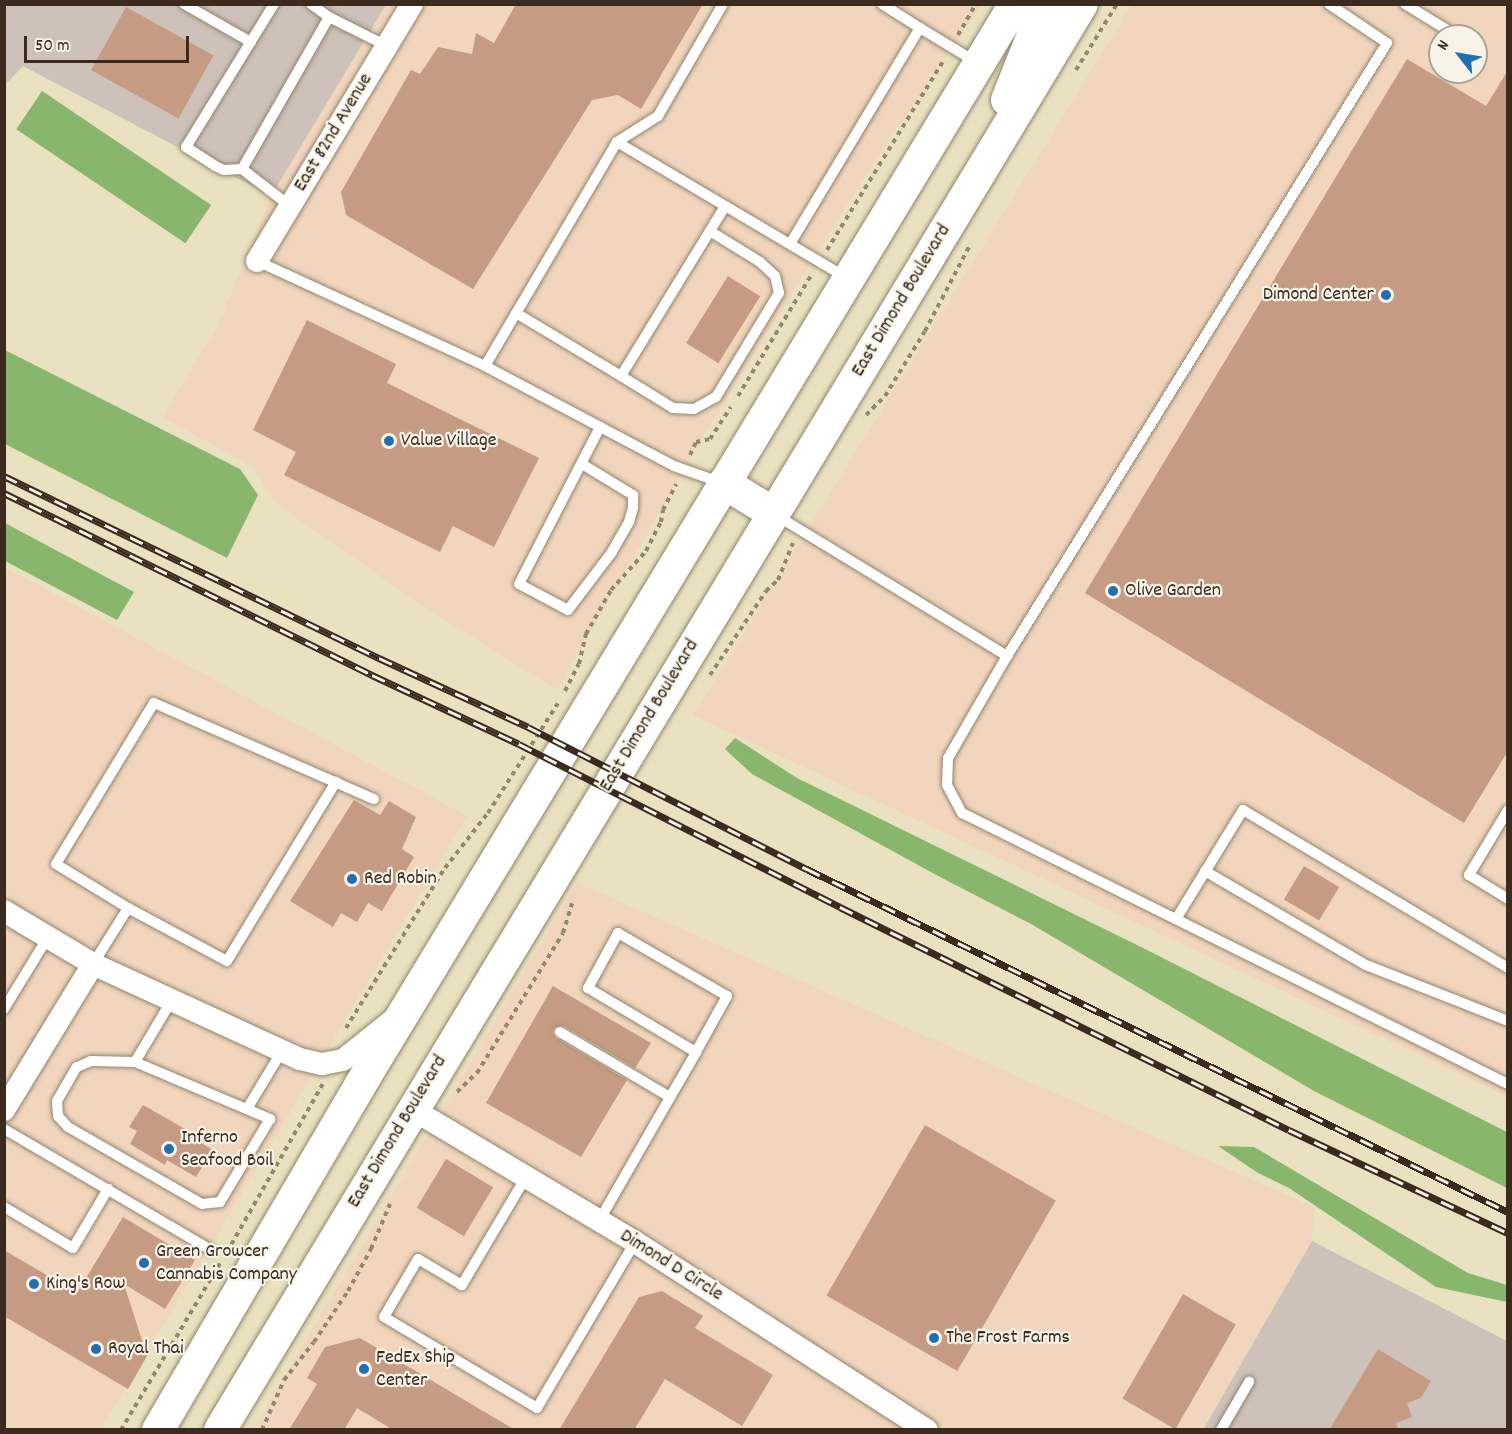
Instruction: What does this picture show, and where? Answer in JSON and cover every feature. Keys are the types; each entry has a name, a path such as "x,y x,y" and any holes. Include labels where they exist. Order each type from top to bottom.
{"main road":[{"path":"158,1430 360,1085 1015,4"},
{"path":"990,155 1010,89 1036,27 1050,4"},
{"name":"East Dimond Boulevard","path":"220,1430 423,1116 786,521 990,155 1082,4"},
{"path":"724,483 786,521"}],"street":[{"name":"East 82nd Avenue","path":"257,261 412,4"},
{"path":"4,911 93,964 300,1059 322,1064 343,1060 408,1008"},
{"path":"4,1110 93,964"},
{"name":"Dimond D Circle","path":"423,1116 635,1242 927,1430"}],"lane":[{"path":"184,4 251,42"},
{"path":"274,4 186,147 224,170 242,169 290,206"},
{"path":"311,4 329,17 387,46"},
{"path":"485,366 617,142 658,116 723,4"},
{"path":"882,4 979,64"},
{"path":"1329,4 1387,43 1007,656 948,758 947,784 962,813 1508,1084"},
{"path":"1406,4 1438,24"},
{"path":"242,169 329,17"},
{"path":"790,244 920,28"},
{"path":"617,142 849,279"},
{"path":"621,376 725,206"},
{"path":"516,313 673,408 694,409 716,397 779,293 775,276 768,269 710,231"},
{"path":"257,261 485,366 683,469 724,483"},
{"path":"582,464 633,495 633,508 630,522 612,552 568,610 519,584 600,427"},
{"path":"786,521 1007,656"},
{"path":"336,782 227,961 128,908 56,864 154,703 336,782 374,799"},
{"path":"1176,919 1243,810 1508,968"},
{"path":"1508,810 1469,875 1508,898"},
{"path":"1205,871 1366,965 1508,1022"},
{"path":"93,964 128,908"},
{"path":"599,1221 696,1052 727,996 618,933 588,988 696,1052"},
{"path":"4,1009 48,937"},
{"path":"135,1062 172,1000"},
{"path":"560,1032 670,1097"},
{"path":"247,1109 282,1051"},
{"path":"91,1061 135,1062 270,1119 220,1202 202,1204 68,1127 58,1116 57,1101 77,1067 91,1061"},
{"path":"4,1129 211,1250"},
{"path":"526,1177 462,1285 418,1259 384,1317 537,1408 635,1242"},
{"path":"4,1207 73,1248 108,1189"},
{"path":"1221,1430 1249,1382"}],"path":[{"path":"331,1062 335,1043 445,868 488,813 566,690 579,664 586,634 611,591 646,551 696,442 711,439 976,4"},
{"path":"703,683 723,657 766,591 778,580 786,521"},
{"path":"423,1116 454,1095 477,1073 562,933 574,894"},
{"path":"262,1430 284,1380 314,1342 348,1291 371,1249 393,1197"}],"shaded area":[{"path":"5,5 386,5 271,196 23,66 5,85"},
{"path":"386,5 981,5 872,165 705,433 557,690 420,604 277,504 252,466 162,417 218,326 271,196"},
{"name":"Dimond Center","path":"1132,5 1507,5 1507,1096 693,715"},
{"path":"4,567 467,816 101,1429 5,1429"},
{"path":"577,883 1314,1207 1312,1241 1203,1429 253,1430"},
{"path":"1312,1241 1507,1341 1507,1429 1203,1430"}],"green space":[{"path":"42,91 211,205 185,243 16,129"},
{"path":"5,350 240,469 258,495 227,558 5,444"},
{"path":"5,523 134,592 117,620 5,561"},
{"path":"735,738 797,778 1141,947 1507,1132 1507,1188 1314,1091 1031,924 752,774 725,749"},
{"path":"1218,1146 1254,1147 1468,1273 1507,1285 1507,1302 1436,1287 1289,1188 1258,1173"}],"building":[{"path":"516,4 703,4 641,109 618,95 592,100 473,289 346,215 341,192 411,70 420,74 438,47 472,54 476,33 494,43"},
{"path":"126,7 213,55 179,118 91,70"},
{"name":"Dimond Center","path":"1407,59 1428,71 1428,84 1449,84 1486,106 1508,70 1508,751 1464,823 1085,593"},
{"path":"728,276 760,296 718,363 686,343"},
{"name":"Value Village","path":"307,320 396,364 387,383 539,458 494,547 453,526 440,552 284,475 296,452 253,430"},
{"name":"Red Robin","path":"354,800 380,815 389,801 416,817 402,849 414,857 382,911 368,903 357,922 341,913 333,927 290,901"},
{"path":"1304,866 1339,887 1319,921 1284,899"},
{"path":"553,986 651,1043 635,1068 564,1026 554,1028 553,1033 556,1038 627,1080 581,1157 486,1103"},
{"path":"143,1105 187,1130 185,1133 213,1150 196,1177 167,1160 165,1165 130,1144 137,1131 129,1127"},
{"path":"925,1125 1056,1200 957,1371 826,1296"},
{"path":"446,1159 493,1187 464,1236 417,1208"},
{"path":"123,1217 195,1260 165,1309 124,1284 147,1356 128,1389 4,1316 4,1250 77,1293"},
{"path":"662,1291 703,1316 695,1328 773,1375 742,1426 665,1379 634,1430 559,1430 639,1297"},
{"path":"1183,1294 1236,1324 1175,1429 1122,1399"},
{"path":"360,1338 515,1430 393,1430 357,1408 344,1430 289,1430 317,1384 307,1378 325,1347"},
{"path":"1378,1349 1431,1381 1421,1398 1407,1403 1412,1417 1396,1423 1399,1430 1329,1430"}],"railway":[{"path":"4,476 379,658 528,727 807,869 1508,1212"},
{"path":"4,493 372,675 519,744 840,907 1289,1130 1508,1233"}],"place":[{"name":"Dimond Center","path":"1386,295"},
{"name":"Value Village","path":"389,441"},
{"name":"Olive Garden","path":"1113,591"},
{"name":"Red Robin","path":"352,879"},
{"name":"Inferno Seafood Boil","path":"169,1149"},
{"name":"Green Growcer Cannabis Company","path":"144,1263"},
{"name":"King's Row","path":"34,1284"},
{"name":"The Frost Farms","path":"934,1338"},
{"name":"Royal Thai","path":"96,1349"},
{"name":"FedEx Ship Center","path":"364,1369"}]}
